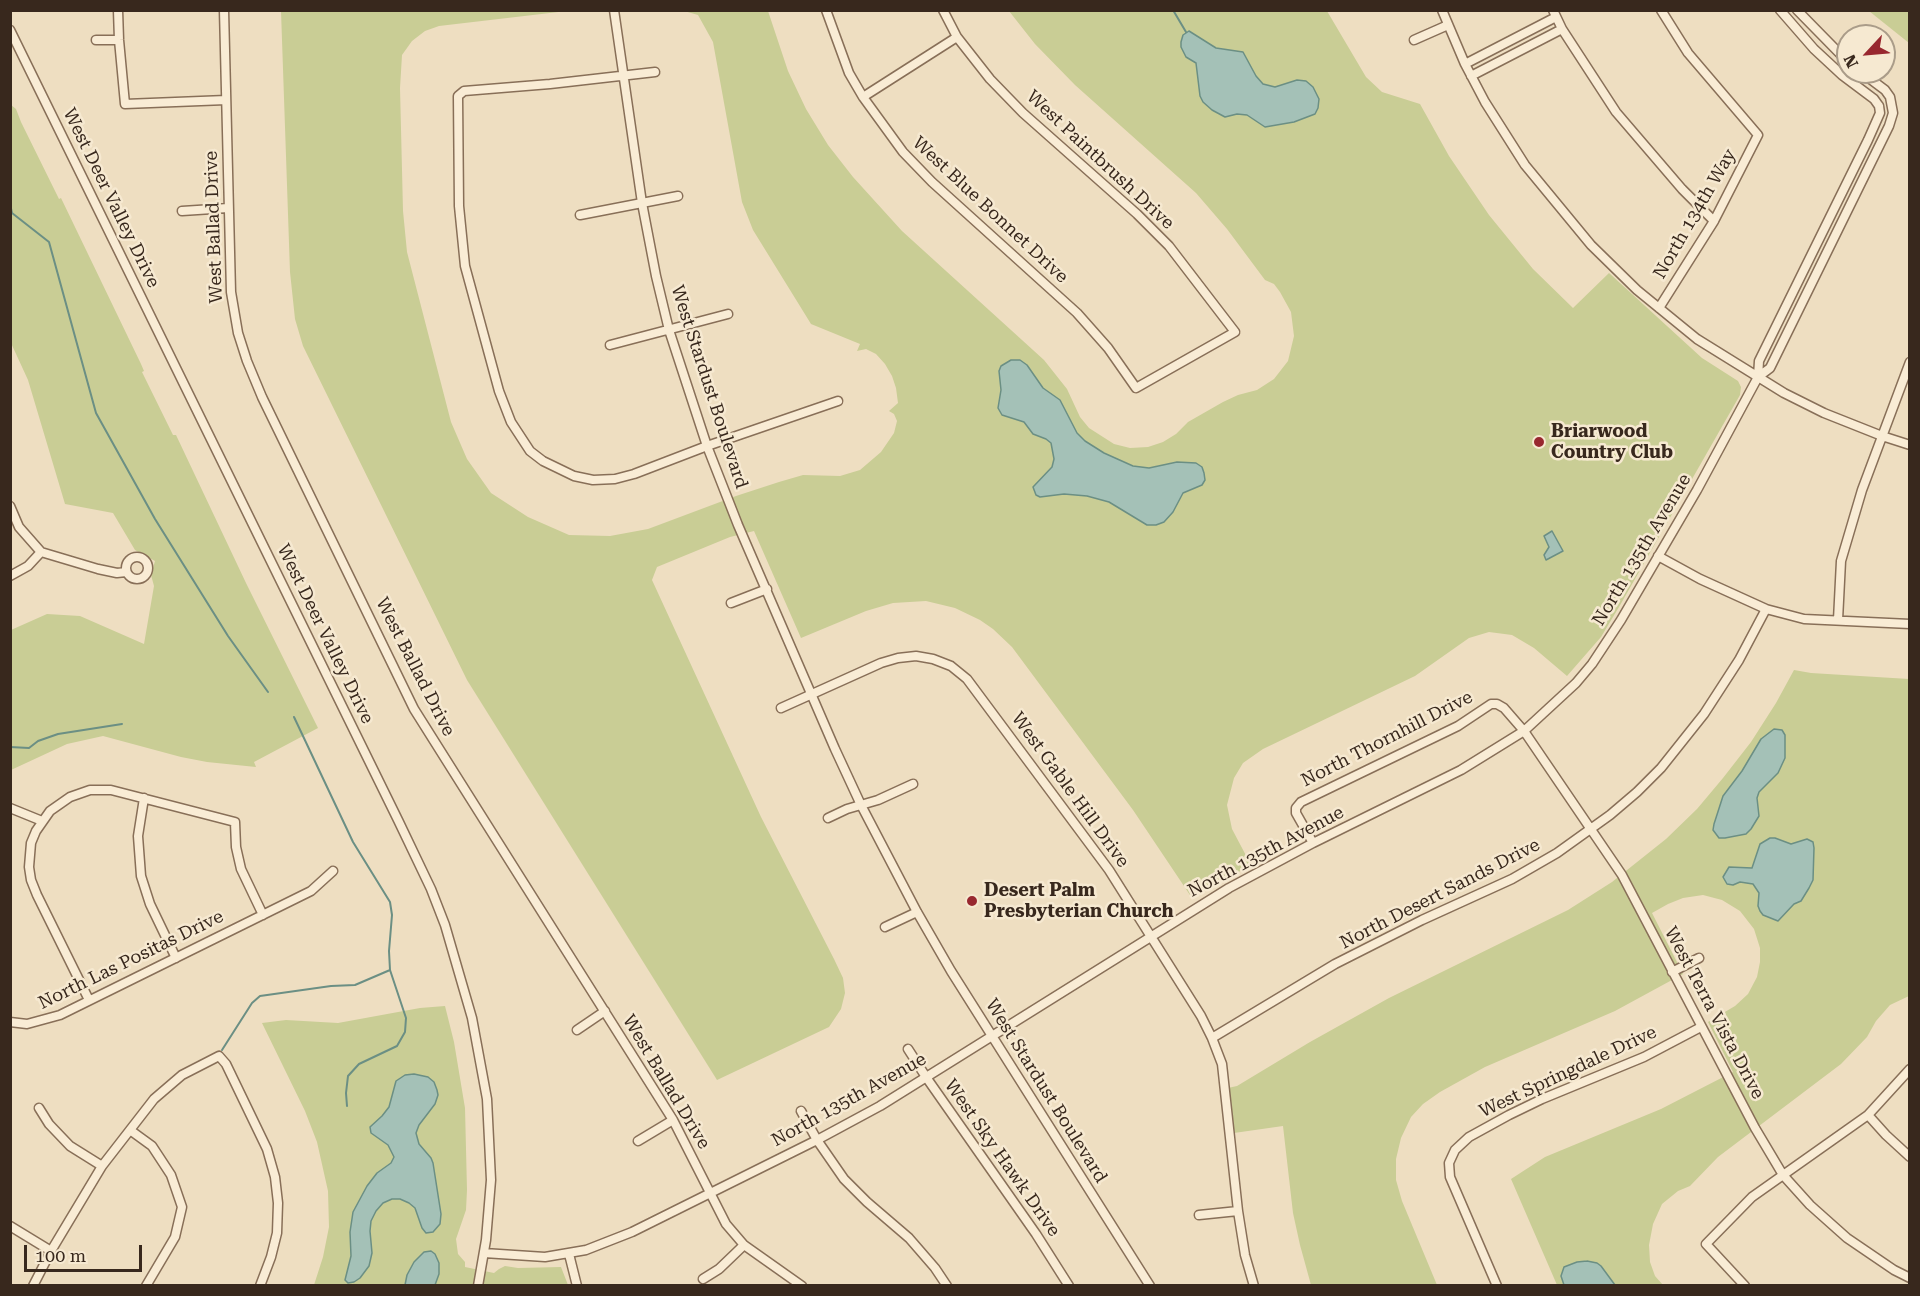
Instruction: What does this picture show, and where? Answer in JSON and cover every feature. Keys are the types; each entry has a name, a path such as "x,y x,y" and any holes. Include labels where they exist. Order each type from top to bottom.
{"street":[{"path":"118,10 125,104 226,100"},
{"name":"West Ballad Drive","path":"224,10 231,292 238,333 262,397 414,710 673,1120 726,1224 744,1245 802,1286"},
{"name":"West Stardust Boulevard","path":"614,10 642,203 669,330 707,446 738,525 861,805 917,912 991,1036 1150,1286"},
{"name":"West Blue Bonnet Drive","path":"826,10 841,53 862,97 903,152 1077,313 1108,348 1136,388"},
{"name":"West Paintbrush Drive","path":"943,10 957,37 990,79 1023,113 1137,214 1169,246 1236,332 1136,388"},
{"path":"1442,10 1471,76 1508,138 1543,188 1591,245 1637,290 1697,339 1784,393 1824,413 1910,445"},
{"name":"North 134th Way","path":"1659,308 1714,221 1758,135 1688,53 1660,10"},
{"path":"1780,10 1800,35 1836,69"},
{"path":"1797,10 1836,50"},
{"path":"1465,64 1555,14 1562,29 1616,112 1682,189 1714,221"},
{"path":"1414,40 1448,25"},
{"path":"1471,76 1562,29"},
{"name":"West Deer Valley Drive","path":"10,30 398,820 445,925 472,1018 487,1100 491,1180 484,1253 478,1286"},
{"path":"1519,36 1525,48"},
{"path":"862,97 957,37"},
{"path":"96,40 119,40"},
{"path":"655,72 464,91 460,93 457,100 457,172 465,266 499,391 511,422 530,451 543,461 574,476 593,480 615,479 838,401"},
{"path":"1854,84 1874,99 1879,106 1892,105 1885,90 1877,84"},
{"name":"North 135th Avenue","path":"484,1253 545,1257 569,1254 612,1241 817,1140 926,1077 1229,888 1313,843 1461,770 1524,731 1568,691 1592,664 1621,621 1697,490 1758,377 1770,368 1889,126 1893,113 1892,105"},
{"name":"North 135th Avenue","path":"1758,377 1759,361 1880,113 1879,106"},
{"path":"1855,165 1868,170"},
{"path":"580,215 678,196"},
{"path":"182,211 228,208"},
{"path":"1807,264 1819,268"},
{"path":"610,345 728,314"},
{"path":"1838,620 1841,561 1862,490 1910,362"},
{"path":"10,507 19,527 41,552 98,569 117,573 126,572"},
{"path":"10,576 28,566 41,552"},
{"path":"1658,556 1700,579 1766,609 1803,619 1910,624"},
{"path":"731,603 767,589"},
{"name":"North Desert Sands Drive","path":"1212,1038 1335,964 1422,920 1512,879 1557,853 1592,828 1637,792 1668,759 1704,714 1739,660 1766,609"},
{"name":"West Gable Hill Drive","path":"812,695 881,663 916,656 951,666 967,679 1109,870 1201,1016 1212,1038 1222,1064 1238,1211 1245,1255 1254,1286"},
{"path":"781,708 812,695"},
{"name":"North Thornhill Drive","path":"1313,843 1296,813 1296,808 1301,802 1458,726 1491,704 1497,704 1503,708 1524,731"},
{"name":"West Terra Vista Drive","path":"1524,731 1592,828 1638,904 1755,1128 1783,1175 1810,1205 1847,1238 1894,1270 1910,1278"},
{"path":"828,818 847,809 878,800 913,784"},
{"path":"88,1000 31,880 29,867 31,843 42,821 50,811 80,792 99,789 236,822 236,847 241,869 263,915"},
{"path":"144,798 138,836 141,876 150,904 176,958"},
{"path":"10,808 42,821"},
{"name":"North Las Positas Drive","path":"10,1022 27,1024 48,1020 311,891 333,871"},
{"path":"885,927 917,912"},
{"path":"1672,972 1699,958"},
{"path":"577,1030 605,1011"},
{"name":"West Springdale Drive","path":"1497,1286 1450,1177 1449,1163 1455,1150 1469,1137 1509,1115 1644,1057 1701,1027"},
{"name":"West Sky Hawk Drive","path":"908,1049 1036,1234 1069,1286"},
{"path":"33,1286 51,1251 102,1167 154,1099 182,1075 219,1056 226,1064 267,1149 275,1177 278,1203 277,1233 260,1286"},
{"path":"1745,1286 1706,1244 1752,1197 1868,1115 1910,1069"},
{"path":"39,1108 49,1124 70,1146 102,1167"},
{"path":"801,1111 817,1140 844,1179 909,1239 935,1268 946,1286"},
{"path":"1868,1115 1910,1157"},
{"path":"638,1141 673,1120"},
{"path":"130,1130 152,1146 171,1174 182,1207 175,1237 146,1286"},
{"path":"1199,1215 1238,1211"},
{"path":"10,1226 51,1251"},
{"path":"703,1279 719,1269 744,1245"},
{"path":"569,1254 577,1286"}],"green space":[{"name":"Briarwood Country Club","path":"281,11 567,11 439,26 425,31 412,41 402,55 400,88 403,211 407,252 451,422 467,459 491,493 528,517 569,535 610,536 648,529 736,496 803,475 840,476 860,470 881,452 894,433 897,421 894,414 889,411 898,403 896,388 885,364 876,354 866,349 857,351 860,344 811,324 753,230 742,202 713,42 698,15 684,11 768,11 788,71 806,109 828,145 853,177 902,231 1044,360 1067,389 1080,417 1089,428 1114,444 1130,448 1148,447 1163,442 1176,434 1188,422 1223,402 1257,390 1274,379 1288,361 1294,336 1291,312 1274,284 1265,280 1227,229 1196,193 1075,85 1035,44 1009,11 1327,11 1366,77 1382,92 1420,104 1449,156 1489,215 1533,269 1573,308 1609,273 1702,358 1738,381 1741,387 1740,395 1601,637 1567,676 1534,648 1512,635 1489,632 1469,638 1415,676 1263,749 1243,763 1234,778 1227,805 1232,829 1251,865 1192,898 1133,810 1012,647 980,620 955,608 926,601 893,603 866,611 801,638 754,531 730,537 657,567 652,580 761,817 843,978 845,993 841,1009 829,1027 717,1080 467,680 303,346 295,319 290,272"},
{"path":"1869,11 1909,11 1909,43 1896,33 1896,24 1885,24"},
{"path":"11,105 16,109 59,199 61,198 141,364 144,371 142,372 173,435 176,435 318,728 254,762 256,767 181,757 103,736 67,744 11,770 11,630 47,614 80,616 144,644 154,586 151,575 155,561 135,550 113,513 65,504 28,380 11,343"},
{"path":"1794,670 1909,679 1909,996 1890,1005 1876,1021 1867,1037 1841,1064 1718,1157 1690,1186 1678,1191 1662,1204 1653,1224 1649,1245 1650,1262 1655,1276 1663,1285 1557,1285 1511,1179 1545,1157 1661,1109 1733,1072 1708,1022 1735,1006 1748,994 1757,977 1760,948 1754,929 1740,911 1722,900 1703,895 1683,898 1668,904 1652,913 1683,974 1615,1011 1485,1067 1440,1092 1423,1104 1411,1117 1401,1138 1396,1159 1396,1180 1402,1201 1437,1285 1311,1285 1293,1213 1283,1126 1234,1133 1228,1088 1237,1086 1389,998 1568,910 1612,882 1666,839 1697,809 1751,742"},
{"path":"445,1006 454,1042 465,1108 467,1190 466,1210 456,1239 458,1254 465,1262 465,1267 494,1273 505,1266 561,1267 568,1285 314,1285 329,1227 328,1191 317,1142 305,1111 262,1023 286,1020 338,1023 420,1008"}],"water":[{"path":"1189,31 1216,48 1243,52 1263,84 1275,87 1297,80 1306,81 1313,87 1319,99 1315,114 1294,122 1265,127 1247,115 1237,114 1225,117 1212,110 1200,96 1196,63 1186,57 1181,47 1183,35"},
{"path":"1011,360 1020,360 1027,365 1043,388 1060,400 1077,433 1085,441 1104,453 1133,466 1149,468 1177,462 1196,463 1202,467 1204,473 1205,480 1202,485 1183,493 1173,512 1164,522 1156,525 1147,525 1109,502 1087,496 1064,494 1040,497 1036,495 1033,487 1052,467 1054,459 1051,443 1033,434 1024,422 1002,415 998,408 1001,390 999,371 1001,366"},
{"path":"1552,531 1563,551 1546,560 1544,555 1549,547 1544,536"},
{"path":"1774,729 1782,730 1785,735 1785,758 1778,773 1759,792 1757,798 1759,816 1746,834 1719,838 1713,830 1723,796 1742,771 1761,739"},
{"path":"1770,838 1791,844 1807,839 1813,842 1814,848 1813,880 1801,901 1794,904 1778,921 1763,915 1760,911 1759,893 1753,884 1740,882 1733,885 1727,884 1723,877 1729,867 1752,868 1760,844"},
{"path":"405,1075 428,1077 434,1082 438,1095 435,1104 419,1125 416,1133 419,1144 433,1163 441,1214 440,1224 433,1232 426,1233 415,1208 409,1203 400,1199 392,1199 383,1203 371,1221 372,1253 369,1266 360,1278 348,1283 345,1280 351,1256 350,1232 353,1212 367,1186 377,1173 391,1163 394,1157 388,1145 371,1133 370,1127 389,1107 396,1081"},
{"path":"431,1251 439,1263 439,1274 435,1285 405,1285 414,1262 424,1252"},
{"path":"1587,1261 1601,1266 1615,1285 1564,1285 1561,1276 1564,1267"}],"waterway":[{"path":"1173,10 1186,32"},
{"path":"10,204 12,213 49,242 96,413 155,519 228,636 268,692"},
{"path":"294,717 353,842 390,902 392,915 390,970 406,1018 405,1032 397,1046 359,1064 348,1076 347,1106"},
{"path":"10,747 29,748 38,741 58,734 122,724"},
{"path":"222,1050 252,1003 260,996 355,985 390,970"}],"place":[{"name":"Briarwood Country Club","path":"1539,442"},
{"name":"Desert Palm Presbyterian Church","path":"972,901"}]}
